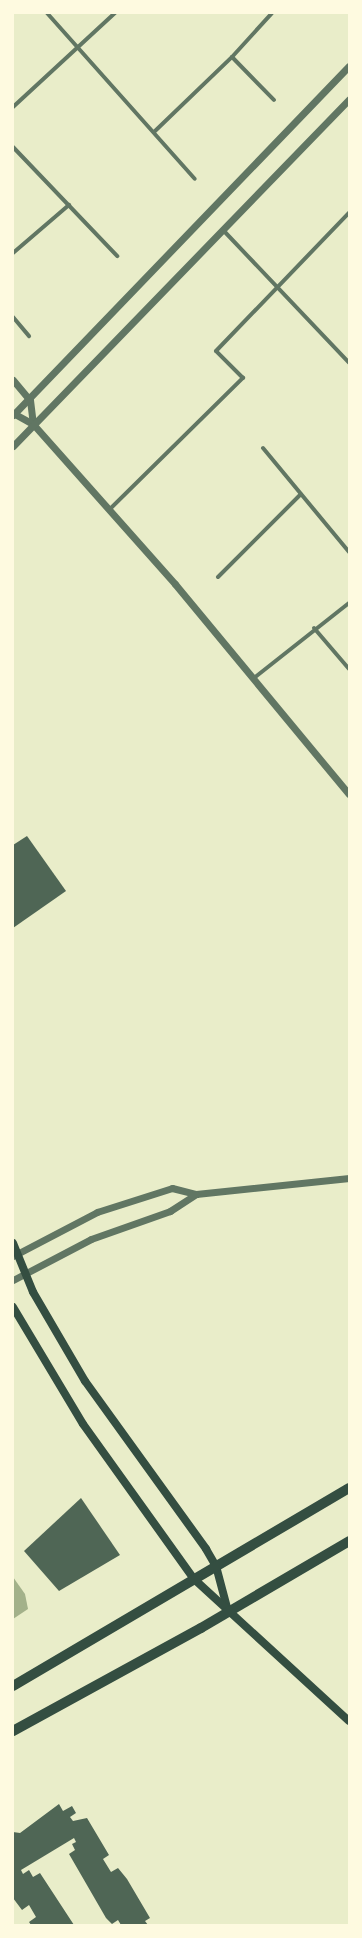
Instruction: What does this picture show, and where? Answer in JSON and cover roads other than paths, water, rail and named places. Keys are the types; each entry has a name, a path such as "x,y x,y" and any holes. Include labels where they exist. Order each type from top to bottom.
{"main road":[{"path":"13,1243 15,1255 86,1381 163,1484 216,1566 228,1612"},
{"path":"13,1308 80,1418 194,1579 228,1612 349,1721"},
{"path":"13,1686 349,1488"},
{"path":"13,1731 228,1612 349,1541"}],"street":[{"path":"46,13 79,46 195,179"},
{"path":"13,107 115,13"},
{"path":"154,132 232,57 272,13"},
{"path":"232,57 274,100"},
{"path":"349,66 30,400 13,414 33,424 110,509 254,678 349,794"},
{"path":"13,446 349,99"},
{"path":"13,147 117,256"},
{"path":"13,253 69,205"},
{"path":"110,509 244,378 216,351 276,285 349,213"},
{"path":"223,230 349,363"},
{"path":"13,317 29,336"},
{"path":"13,380 30,400 33,424"},
{"path":"263,448 349,552"},
{"path":"218,577 301,494"},
{"path":"254,678 314,628 349,603"},
{"path":"314,628 349,669"},
{"path":"15,1255 97,1212 172,1188 196,1194 349,1178"},
{"path":"13,1280 25,1272 91,1239 170,1211 196,1194"}]}
